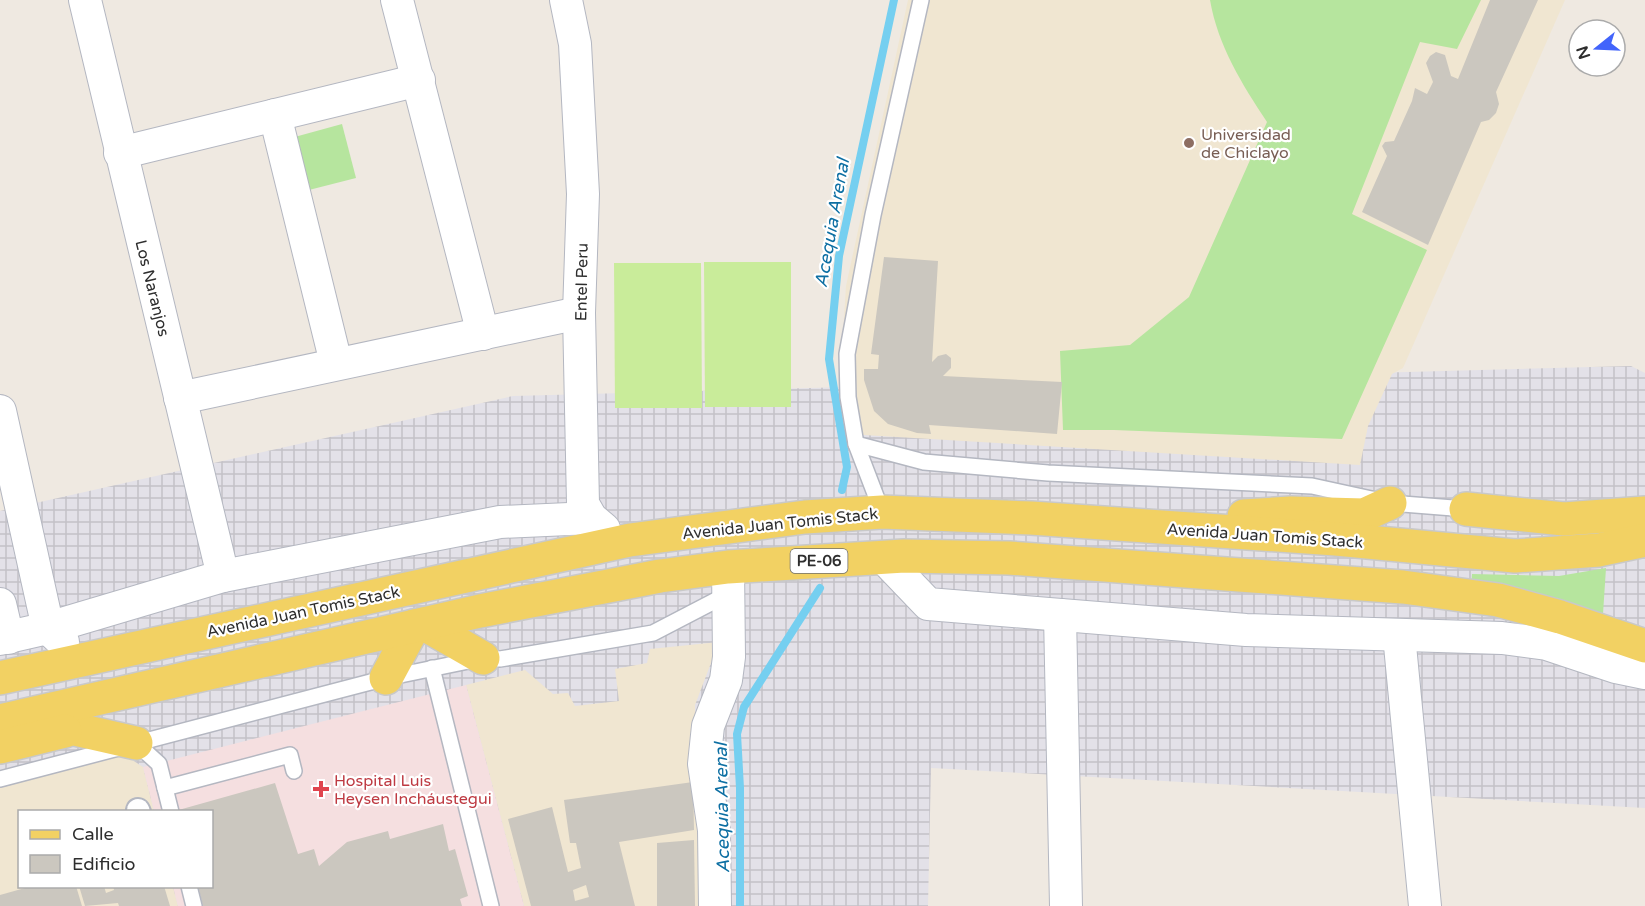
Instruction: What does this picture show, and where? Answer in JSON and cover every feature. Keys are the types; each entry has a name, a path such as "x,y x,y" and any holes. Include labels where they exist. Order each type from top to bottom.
{"main road":[{"path":"1151,526 1291,513 1364,514 1390,503"},
{"path":"1466,509 1564,519 1645,513"},
{"name":"Avenida Juan Tomis Stack","path":"0,678 630,540 805,517 882,512 1151,526 1515,556 1599,550 1645,540"},
{"name":"PE-06","path":"9,719 419,625 660,576 728,581 882,557 1009,558 1403,587 1498,600 1560,617 1645,646"},
{"path":"386,678 419,625 483,658"},
{"path":"9,719 136,743"},
{"path":"0,747 71,729"}],"street":[{"name":"Los Naranjos","path":"85,0 223,576"},
{"path":"397,0 483,334"},
{"name":"Entel Peru","path":"566,0 575,44 583,194 579,313 583,504 591,518"},
{"path":"120,153 419,81"},
{"path":"275,115 336,363"},
{"path":"180,398 579,313"},
{"path":"0,411 48,628 81,660"},
{"path":"0,604 4,639 223,576 500,522 591,518 610,534 630,540"},
{"path":"882,557 928,604 1246,630 1502,638 1547,644 1616,667 1645,673"},
{"path":"715,906 714,830 704,764 708,726 721,695 728,669 728,581"},
{"path":"1060,615 1066,906"},
{"path":"1399,635 1425,906"}],"lane":[{"path":"882,512 856,444 848,397 847,354 873,215 921,0"},
{"path":"856,444 924,462 1048,473 1312,486 1390,503 1466,509"},
{"path":"0,779 386,678 483,658 500,659 653,633 728,581"},
{"path":"432,668 491,906"},
{"path":"136,743 159,764 170,810"},
{"path":"165,788 290,755 294,771"},
{"path":"190,888 194,906"}],"shaded area":[{"name":"Universidad de Chiclayo","path":"908,0 1565,0 1403,368 1392,374 1368,426 1360,465 847,434 842,414 840,380 846,286"},
{"path":"1631,366 1645,373 1645,808 931,768 928,906 0,906 0,511 513,396"},
{"path":"719,642 695,705 700,906 524,906 466,685 525,670 553,694 568,693 575,706 619,701 615,669 647,663 650,649"},
{"name":"Hospital Luis Heysen Incháustegui","path":"466,685 524,906 178,906 173,888 213,888 213,810 154,810 143,767"},
{"path":"123,754 143,767 154,810 18,810 18,888 173,888 178,906 0,906 0,788"}],"green space":[{"path":"1210,0 1481,0 1457,49 1420,42 1352,214 1427,250 1342,439 1063,430 1060,351 1130,345 1189,297 1267,122 1240,79 1225,49"},
{"path":"342,124 356,178 305,191 291,138"},
{"path":"704,262 791,262 791,407 705,407"},
{"path":"614,263 701,263 702,408 615,408"},
{"path":"1606,568 1603,614 1558,600 1471,587 1472,574 1559,576"}],"building":[{"path":"1490,0 1538,0 1496,92 1499,104 1496,113 1489,120 1481,122 1428,245 1362,212 1387,156 1382,146 1385,142 1394,141 1412,101 1415,88 1427,94 1433,82 1426,63 1430,56 1436,52 1445,55 1451,76 1458,79"},
{"path":"884,257 938,261 932,362 938,356 946,354 951,358 951,368 943,376 1062,382 1057,434 929,425 931,434 917,433 888,424 874,411 864,380 864,369 878,369 879,355 871,354"},
{"path":"693,782 694,830 619,842 635,906 531,906 508,819 552,807 568,872 581,868 576,843 570,843 564,800","holes":["586,885 589,897 575,901 573,890"]},
{"path":"275,783 298,854 314,849 319,866 347,842 388,831 390,839 443,824 449,851 455,849 468,896 460,899 462,906 203,906 198,888 213,888 213,810 179,810"},
{"path":"694,840 695,906 657,906 657,843"},
{"path":"25,888 77,888 82,906 0,906 0,895"},
{"path":"80,888 105,888 106,893 114,890 114,888 165,888 170,906 119,906 118,903 85,906"}],"waterway":[{"name":"Acequia Arenal","path":"842,490 847,467 829,359 839,256 894,0"},
{"name":"Acequia Arenal","path":"740,906 740,788 737,734 744,707 820,588"}],"place":[{"name":"Universidad de Chiclayo","path":"1189,143"},
{"name":"Hospital Luis Heysen Incháustegui","path":"321,789"}]}
